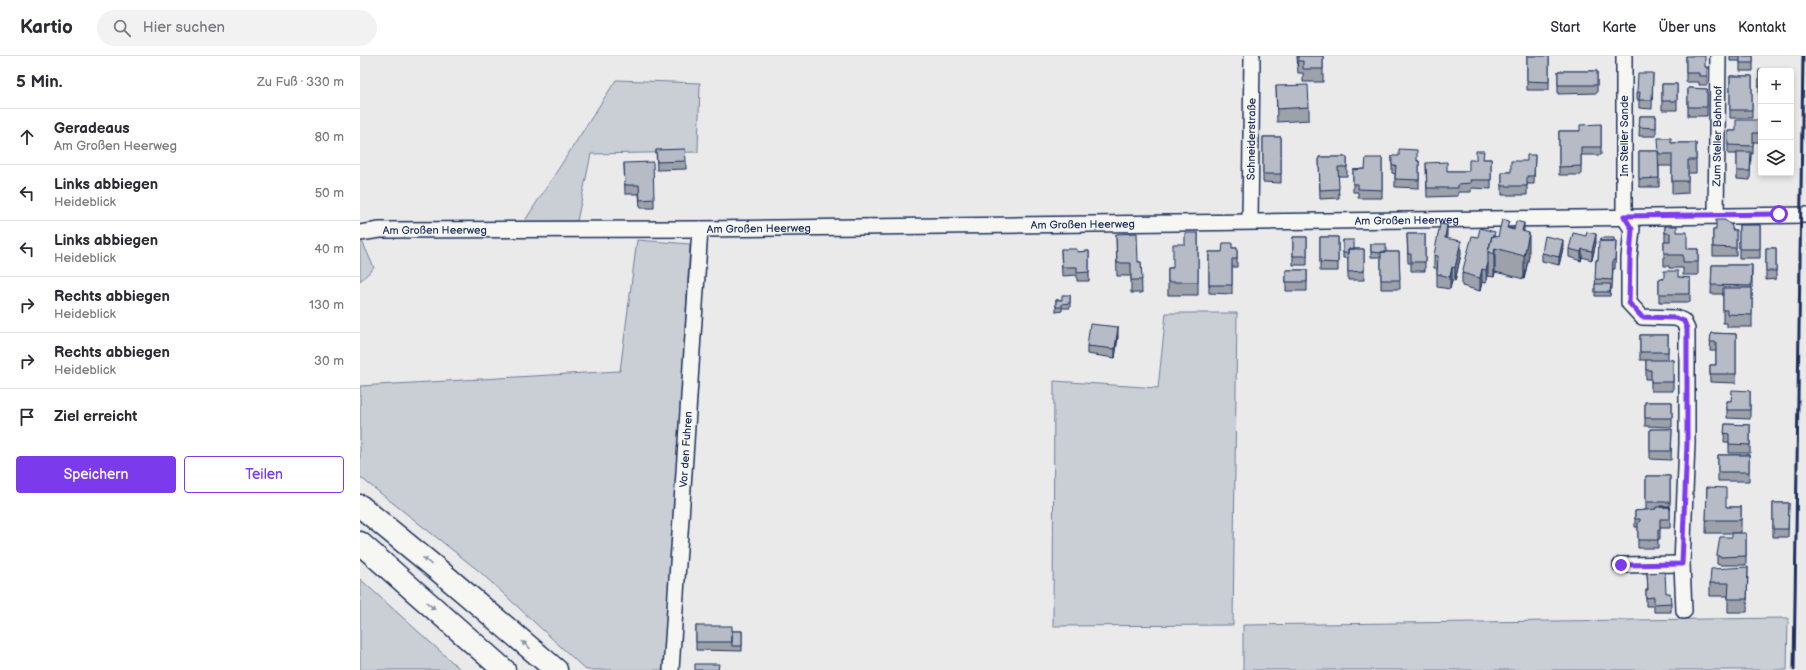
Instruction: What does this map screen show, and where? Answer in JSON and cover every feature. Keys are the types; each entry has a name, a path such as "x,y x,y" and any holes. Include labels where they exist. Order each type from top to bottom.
{"highway":[{"path":"360,506 556,670"},
{"path":"360,543 504,670"}],"street":[{"name":"Schneiderstraße","path":"1250,221 1252,56"},
{"name":"Im Steller Sande","path":"1624,56 1624,216"},
{"name":"Zum Steller Bahnhof","path":"1716,215 1718,56"},
{"name":"Am Großen Heerweg","path":"360,233 380,230 700,229 1624,216 1806,215"},
{"path":"1624,216 1632,229 1629,303 1642,317 1676,318 1684,321 1687,329 1687,444 1682,564 1684,611"},
{"name":"Vor den Fuhren","path":"671,670 700,229"},
{"path":"1621,565 1682,564"}],"shaded area":[{"path":"616,80 700,83 698,152 591,154 577,221 524,222"},
{"path":"637,240 690,244 665,670 586,670 479,571 360,477 360,386 620,371"},
{"path":"360,243 363,243 374,268 360,281"},
{"path":"1166,313 1237,313 1233,625 1053,626 1054,381 1158,388"},
{"path":"360,579 461,670 360,670"},
{"path":"1788,618 1787,670 1243,670 1243,625"}],"building":[{"path":"1298,56 1323,56 1323,69 1303,69 1303,61 1298,61"},
{"path":"1527,56 1549,56 1549,82 1527,81"},
{"path":"1686,56 1705,56 1707,76 1699,76 1699,73 1686,73"},
{"path":"1740,56 1753,56 1753,63 1740,63"},
{"path":"1558,71 1597,71 1597,85 1558,85"},
{"path":"1638,73 1653,73 1652,100 1639,100 1640,92 1637,92"},
{"path":"1730,76 1752,76 1752,110 1730,110"},
{"path":"1662,84 1677,84 1677,101 1662,101"},
{"path":"1308,85 1309,107 1277,109 1276,86"},
{"path":"1688,88 1707,89 1707,107 1688,107"},
{"path":"1640,116 1656,116 1656,128 1639,127"},
{"path":"1736,120 1758,120 1758,133 1753,133 1753,146 1728,145 1728,131 1736,131"},
{"path":"1601,124 1601,147 1581,147 1581,166 1559,167 1559,131 1580,131 1580,125"},
{"path":"1263,137 1281,137 1281,174 1263,174"},
{"path":"1658,138 1671,138 1671,143 1696,143 1696,160 1688,160 1688,181 1672,181 1672,154 1659,154"},
{"path":"685,149 686,161 657,162 656,150"},
{"path":"1399,149 1417,150 1417,161 1419,161 1419,180 1395,179 1396,165 1392,165 1392,156 1399,156"},
{"path":"1476,151 1484,151 1483,159 1491,159 1491,180 1470,180 1471,183 1458,184 1458,188 1427,188 1426,163 1447,162 1447,171 1469,171 1469,160 1476,160"},
{"path":"1639,151 1658,151 1659,178 1639,179"},
{"path":"1737,152 1751,152 1750,171 1737,171"},
{"path":"1527,155 1535,155 1534,176 1527,176 1527,186 1502,186 1502,172 1511,172 1511,161 1527,161"},
{"path":"1319,157 1347,157 1347,167 1338,167 1339,189 1320,190"},
{"path":"1366,158 1382,158 1382,190 1358,189 1358,184 1353,184 1353,170 1365,169"},
{"path":"653,162 654,199 640,200 639,185 625,185 624,163"},
{"path":"1502,219 1509,221 1507,228 1514,230 1516,221 1524,223 1522,231 1529,233 1524,256 1495,248 1494,254 1488,252 1492,236 1498,237"},
{"path":"1716,220 1725,220 1732,226 1732,230 1736,230 1736,248 1713,247 1713,230 1716,230"},
{"path":"1440,224 1447,225 1445,238 1461,241 1455,268 1452,267 1450,277 1437,274 1438,256 1434,255"},
{"path":"1739,225 1760,225 1760,249 1739,249"},
{"path":"1665,226 1677,226 1677,232 1687,232 1687,249 1698,249 1698,262 1683,262 1683,255 1669,255 1669,253 1664,253 1664,241 1670,241 1670,233 1665,233"},
{"path":"1480,228 1495,232 1494,236 1492,236 1488,252 1488,263 1486,270 1482,269 1480,278 1462,273 1472,236 1478,237"},
{"path":"1587,232 1596,234 1592,251 1582,249 1581,252 1569,249 1573,233 1586,236"},
{"path":"1137,233 1138,262 1141,262 1142,280 1131,280 1131,263 1117,263 1116,234"},
{"path":"1185,233 1198,233 1198,282 1168,282 1168,268 1173,268 1173,244 1185,244"},
{"path":"1407,234 1425,234 1425,262 1411,262 1411,254 1408,254"},
{"path":"1545,236 1563,240 1559,257 1542,253"},
{"path":"1293,237 1307,237 1307,256 1293,256"},
{"path":"1320,237 1338,237 1338,263 1320,262"},
{"path":"1601,238 1614,238 1614,241 1600,241"},
{"path":"1343,240 1354,240 1354,249 1348,249 1348,253 1343,253"},
{"path":"1599,241 1616,241 1612,280 1595,279"},
{"path":"1223,243 1232,243 1232,248 1237,248 1237,259 1232,259 1232,285 1209,285 1209,252 1222,252"},
{"path":"1371,244 1386,244 1386,252 1371,252"},
{"path":"1766,248 1776,248 1776,271 1766,271"},
{"path":"1061,249 1077,249 1077,252 1089,251 1089,272 1077,273 1077,267 1062,267"},
{"path":"1348,249 1364,249 1364,271 1348,272"},
{"path":"1381,252 1399,252 1400,280 1381,280"},
{"path":"1712,265 1752,265 1751,286 1711,285"},
{"path":"1286,270 1307,270 1307,282 1286,282"},
{"path":"1664,271 1678,271 1678,277 1690,278 1690,294 1659,294 1659,279 1664,279"},
{"path":"1595,284 1611,284 1610,292 1595,292"},
{"path":"1723,288 1752,288 1752,315 1727,314 1727,310 1723,310"},
{"path":"1062,295 1070,295 1070,303 1062,304 1062,307 1056,307 1056,300 1062,300"},
{"path":"1090,324 1118,327 1115,349 1087,346"},
{"path":"1711,333 1736,334 1736,374 1710,374 1710,365 1716,365 1716,342 1710,342"},
{"path":"1640,335 1668,335 1668,352 1640,352"},
{"path":"1646,360 1673,360 1673,382 1651,382 1651,370 1646,370"},
{"path":"1732,390 1750,391 1750,410 1727,410 1727,401 1731,401"},
{"path":"1645,402 1672,402 1672,418 1645,418"},
{"path":"1725,424 1750,425 1750,445 1729,444 1729,434 1724,433"},
{"path":"1650,429 1672,429 1671,451 1650,451"},
{"path":"1718,455 1749,455 1749,472 1718,472"},
{"path":"1646,476 1670,476 1670,502 1646,502"},
{"path":"1707,487 1726,488 1726,507 1741,507 1741,520 1706,520"},
{"path":"1773,503 1789,503 1788,529 1773,529"},
{"path":"1656,507 1670,507 1670,519 1660,519 1658,540 1638,540 1638,522 1640,522 1640,519 1635,519 1635,511 1656,509"},
{"path":"1732,533 1746,533 1746,556 1720,557 1717,555 1720,537 1732,537"},
{"path":"1748,567 1747,599 1728,599 1729,583 1710,583 1711,569"},
{"path":"1665,572 1666,593 1670,593 1671,603 1654,604 1654,597 1646,598 1646,590 1648,590 1647,573"},
{"path":"696,626 732,626 732,642 696,642"},
{"path":"732,631 742,631 742,646 732,646"},
{"path":"695,664 719,664 718,670 695,670"}],"railway":[{"path":"1794,670 1803,56"}],"route":[{"path":"1621,565 1682,564 1687,444 1687,329 1684,321 1676,318 1642,317 1629,303 1632,229 1624,216 1779,214"}]}
